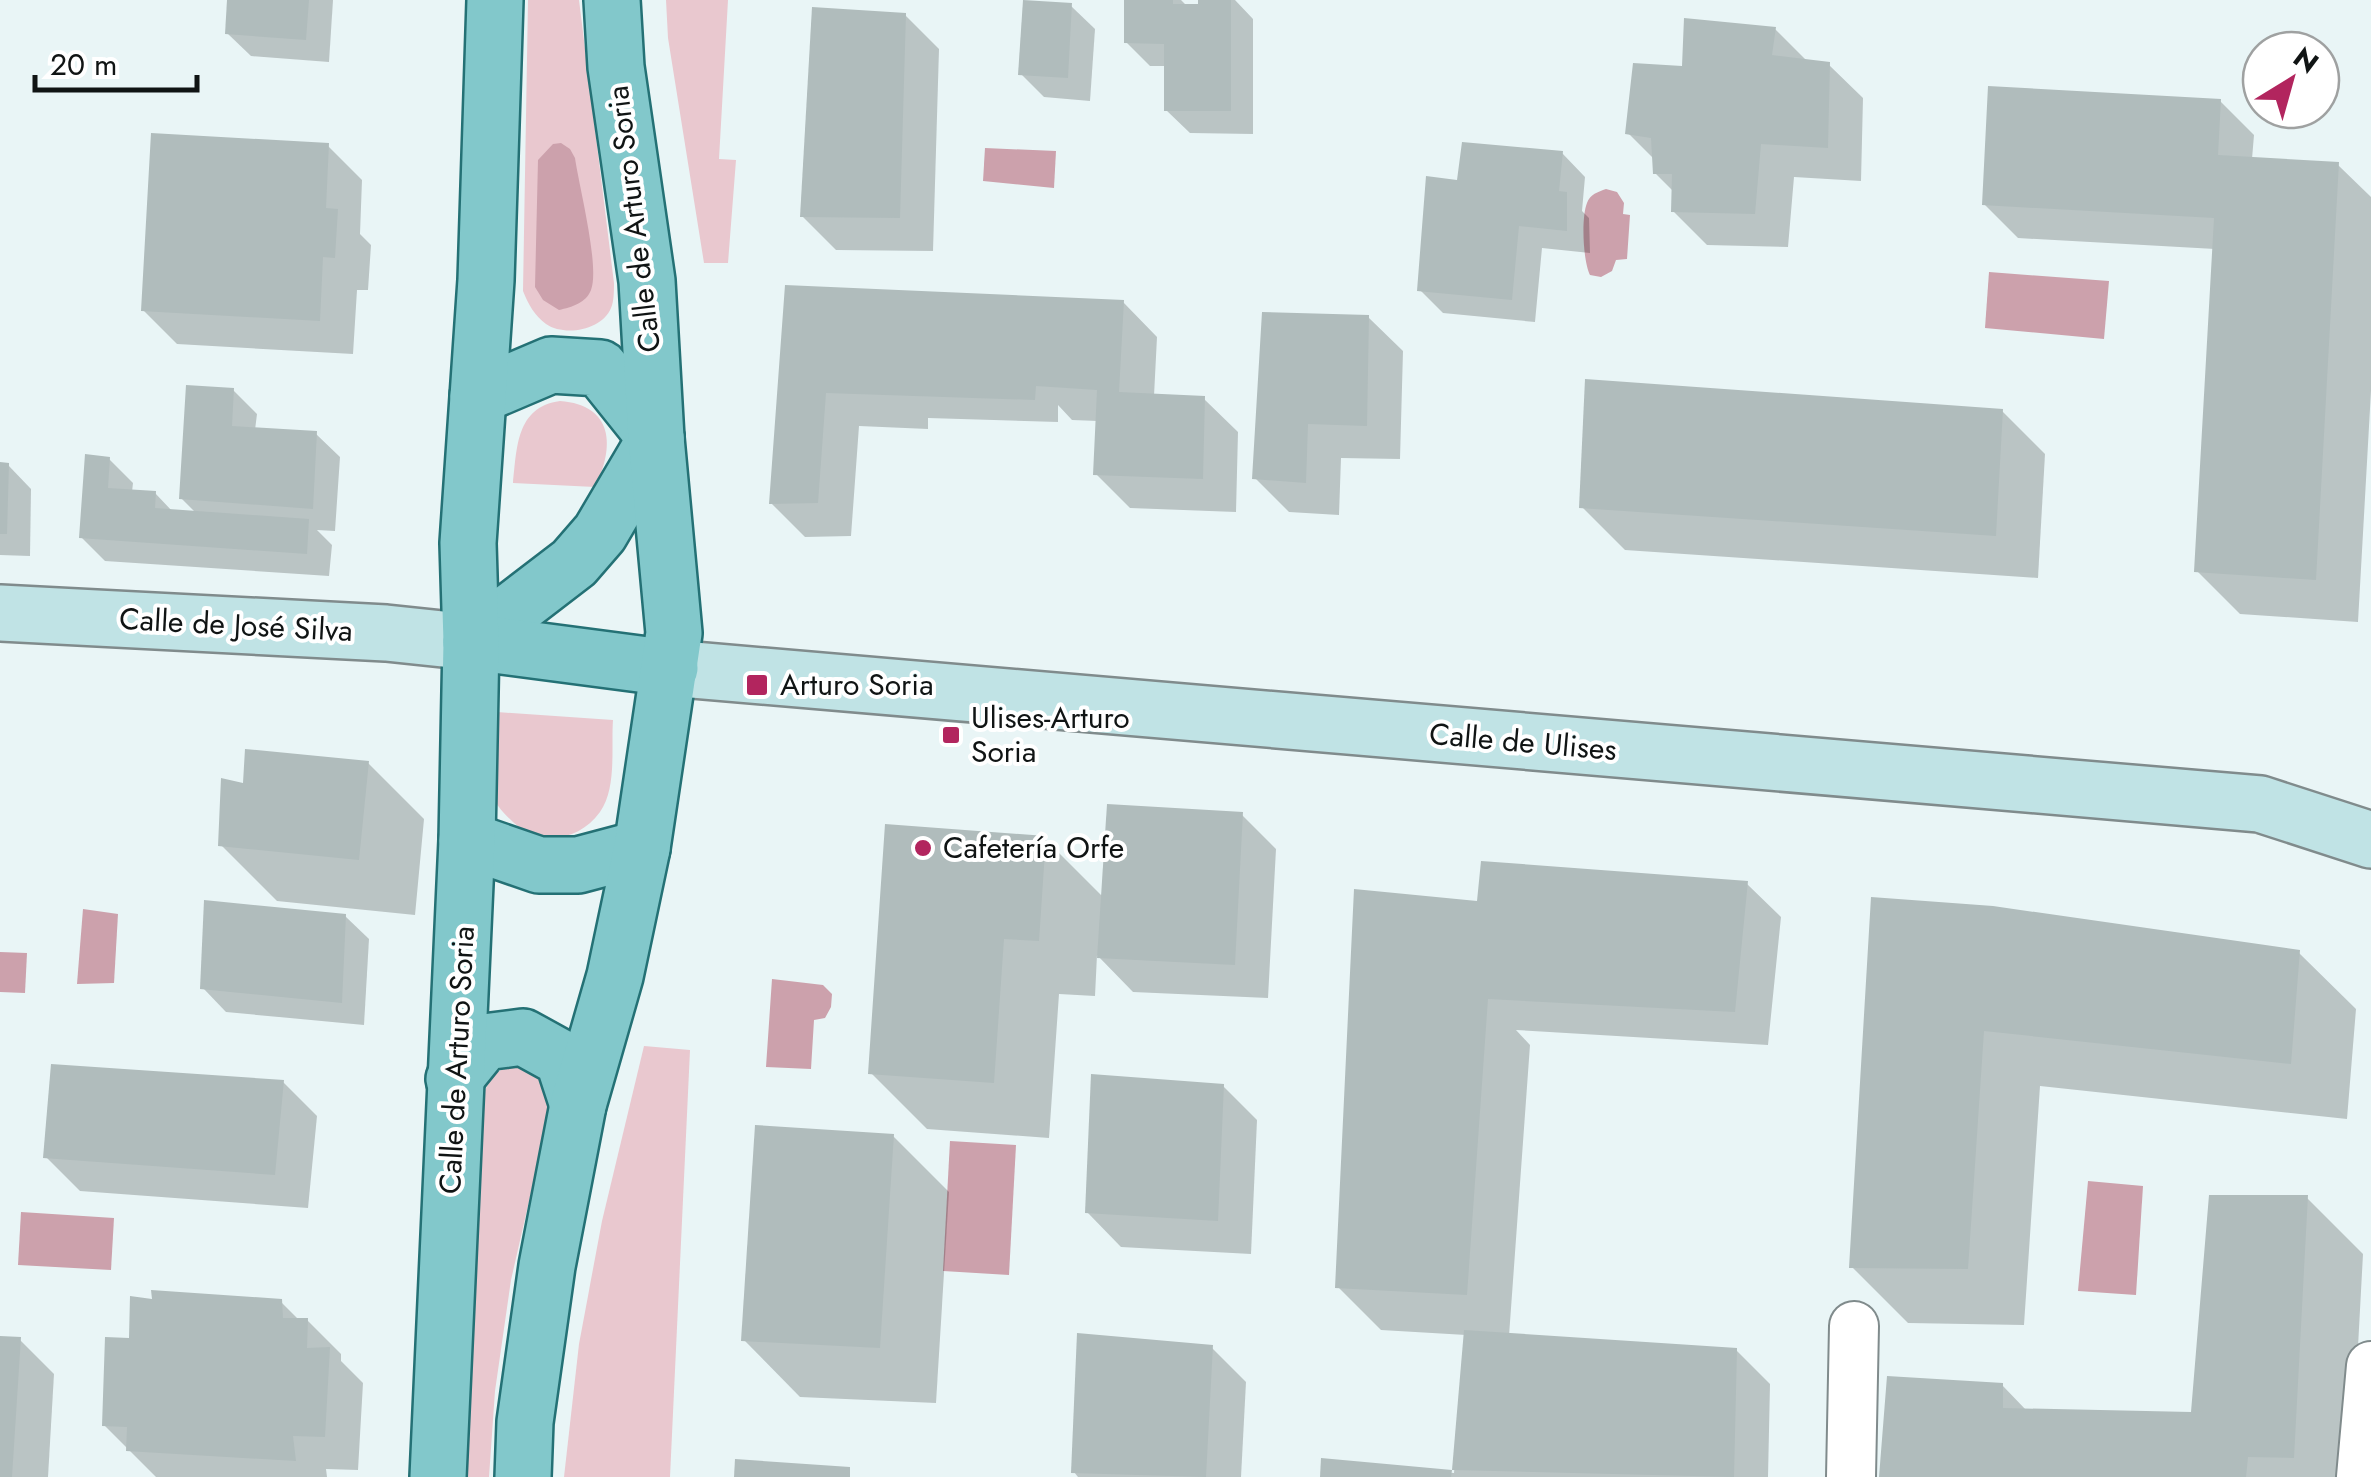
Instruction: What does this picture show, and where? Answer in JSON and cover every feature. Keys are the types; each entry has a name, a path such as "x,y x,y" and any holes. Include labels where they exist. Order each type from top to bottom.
{"main road":[{"name":"Calle de Arturo Soria","path":"438,1477 467,840 471,642 468,544 486,280 495,0"},
{"name":"Calle de Arturo Soria","path":"523,1477 525,1422 547,1266 578,1105 614,976 642,848 674,633 656,438 648,281 616,66 612,0"},
{"name":"Calle de Arturo Soria","path":"478,396 551,365 600,368 656,438"},
{"path":"471,642 574,564 600,533 656,438"},
{"path":"471,642 670,668"},
{"path":"467,840 539,865 578,865 642,848"},
{"path":"454,1079 484,1042 523,1037 563,1058 578,1105"}],"street":[{"name":"Calle de José Silva","path":"0,613 386,632 471,642"},
{"name":"Calle de Ulises","path":"670,668 2260,804 2371,840"},
{"path":"1851,1477 1854,1326"},
{"path":"2362,1477 2371,1366"}],"shaded area":[{"path":"528,0 579,0 614,283 613,303 606,316 582,329 563,330 546,324 523,291"},
{"path":"666,0 728,0 719,159 736,160 728,263 704,263 668,38"},
{"path":"561,143 575,158 593,279 586,298 559,310 543,300 535,287 538,160 553,144"},
{"path":"985,148 1056,151 1054,188 983,181"},
{"path":"1606,189 1617,192 1624,203 1623,214 1630,215 1627,259 1616,260 1612,271 1601,277 1590,275 1588,269 1584,219 1590,197"},
{"path":"1989,272 2109,281 2104,339 1985,328"},
{"path":"560,401 591,410 605,431 606,457 595,487 513,483 518,443 527,420 535,411"},
{"path":"497,712 613,720 609,791 600,812 581,830 558,837 535,835 502,811 492,795 490,782"},
{"path":"83,909 118,914 114,983 77,984"},
{"path":"0,952 27,953 25,993 0,992"},
{"path":"772,979 823,985 832,994 825,1018 814,1020 811,1069 766,1067"},
{"path":"644,1046 690,1050 670,1477 564,1477 579,1344 602,1221"},
{"path":"512,1064 538,1073 553,1096 511,1280 495,1391 489,1477 464,1477 482,1095 494,1074"},
{"path":"950,1141 1016,1145 1009,1275 943,1271"},
{"path":"2088,1181 2143,1186 2136,1295 2078,1291"},
{"path":"21,1212 114,1218 111,1270 18,1265"}],"building":[{"path":"227,0 309,0 306,40 225,34"},
{"path":"1023,0 1072,3 1068,78 1018,75"},
{"path":"1124,0 1198,4 1198,0 1231,0 1231,111 1164,111 1164,44 1124,43"},
{"path":"812,7 906,13 900,218 800,217"},
{"path":"1684,18 1776,27 1772,55 1830,62 1828,148 1761,144 1755,214 1671,212 1672,174 1653,174 1651,138 1625,134 1633,63 1682,66"},
{"path":"1988,86 2221,99 2218,155 2339,162 2316,580 2194,572 2214,218 1982,205"},
{"path":"151,133 329,143 326,208 338,209 335,258 323,257 320,321 141,311"},
{"path":"1462,142 1563,151 1559,191 1567,192 1567,231 1519,226 1512,300 1417,291 1426,176 1457,180"},
{"path":"785,285 1124,300 1119,392 1205,396 1203,479 1093,475 1097,390 1036,386 1035,400 826,393 818,503 769,504"},
{"path":"1262,312 1369,315 1367,426 1308,424 1306,483 1252,479"},
{"path":"1585,379 2003,409 1996,536 1579,508"},
{"path":"186,385 234,388 232,426 317,431 313,509 179,499"},
{"path":"85,454 110,457 108,488 156,491 155,508 309,519 307,554 79,538"},
{"path":"0,462 9,463 7,534 0,534"},
{"path":"245,749 369,761 359,860 218,846 221,778 243,783"},
{"path":"1107,804 1243,812 1235,965 1097,958"},
{"path":"885,824 1046,836 1039,941 1004,939 994,1083 868,1074"},
{"path":"1481,861 1748,881 1735,1012 1488,999 1467,1295 1335,1288 1354,889 1477,901"},
{"path":"1871,897 1993,906 2300,950 2291,1064 1984,1031 1968,1269 1849,1268"},
{"path":"204,900 346,914 342,1003 200,989"},
{"path":"51,1064 284,1080 275,1175 43,1158"},
{"path":"1091,1074 1224,1084 1218,1221 1085,1213"},
{"path":"755,1125 894,1134 880,1348 741,1341"},
{"path":"2209,1195 2308,1195 2294,1458 2248,1457 2246,1477 1879,1477 1887,1376 2003,1383 2003,1408 2191,1412"},
{"path":"151,1290 282,1299 283,1318 308,1318 307,1348 330,1347 325,1437 293,1436 296,1461 126,1451 127,1427 102,1426 105,1337 129,1338 130,1296 152,1299"},
{"path":"1464,1330 1737,1348 1734,1477 1452,1470"},
{"path":"1077,1333 1213,1345 1206,1477 1071,1473"},
{"path":"0,1336 21,1337 12,1477 0,1477"},
{"path":"1321,1458 1452,1470 1451,1477 1320,1477"},
{"path":"735,1459 850,1467 850,1477 734,1477"}],"place":[{"name":"Arturo Soria","path":"757,685"},
{"name":"Ulises-Arturo Soria","path":"951,735"},
{"name":"Cafetería Orfe","path":"923,848"}]}
